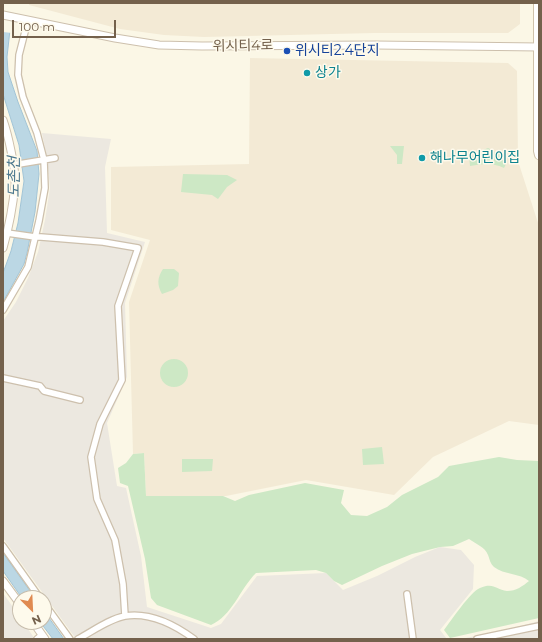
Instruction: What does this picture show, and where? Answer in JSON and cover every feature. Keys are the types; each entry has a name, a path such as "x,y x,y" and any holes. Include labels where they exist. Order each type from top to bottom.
{"main road":[{"path":"538,3 539,155"}],"street":[{"name":"위시티4로","path":"3,15 115,38 159,45 538,47"},
{"path":"3,310 28,267 44,188 42,160 37,133 23,97 18,75 19,56 25,19"},
{"path":"3,120 15,165 15,182 9,234 3,248"},
{"path":"15,165 54,158"},
{"path":"9,234 103,242 138,248 118,306 122,380 100,424 91,457 97,499 115,540 123,584 125,616"},
{"path":"3,378 40,386 44,391 80,400"},
{"path":"3,546 34,590"},
{"path":"3,580 12,593"},
{"path":"407,594 413,639"},
{"path":"52,614 70,639"},
{"path":"78,639 114,620 125,616 154,618 184,632 194,639"},
{"path":"477,639 539,626"}],"shaded area":[{"path":"29,3 520,3 520,24 508,33 375,33 204,37 164,35 120,29 29,5"},
{"path":"250,58 508,63 517,71 518,161 539,226 539,425 509,421 433,457 394,495 306,480 226,496 146,496 144,453 133,454 129,302 150,240 111,230 111,167 249,164"},
{"path":"42,133 111,139 105,167 107,233 145,242 125,303 127,377 107,423 117,486 126,488 141,556 147,607 211,628 221,624 257,576 326,573 343,590 440,547 461,550 474,565 473,589 440,630 447,639 76,639 52,606 52,590 41,590 3,538 3,321 16,302 28,278 38,252 50,188 47,159"},
{"path":"3,593 12,606 12,630 29,630 35,639 3,639"},
{"path":"539,621 539,639 461,639 509,629"}],"green space":[{"path":"390,146 404,146 402,164 397,164 397,155"},
{"path":"488,148 494,151 495,154 502,153 507,157 507,162 504,168 491,164 470,166 469,156 479,155 483,150"},
{"path":"183,174 227,175 237,180 227,187 218,199 212,195 181,192"},
{"path":"163,269 174,269 179,273 178,286 173,290 162,294 158,282"},
{"path":"174,359 184,363 188,373 184,383 174,387 164,383 160,373 164,363"},
{"path":"382,447 384,464 363,465 362,449"},
{"path":"144,453 146,496 223,496 235,501 249,495 305,483 344,490 341,503 351,515 367,516 387,507 402,495 438,477 449,466 499,457 539,461 539,618 450,638 444,630 471,595 480,588 492,586 510,591 519,588 529,581 525,578 498,570 491,563 487,552 469,539 453,546 440,547 412,554 342,585 334,581 326,573 316,570 256,573 250,579 225,615 211,625 157,605 151,598 145,559 128,486 120,483 118,468 126,463 133,454"},
{"path":"182,459 213,459 212,471 182,472"}],"water":[{"path":"3,3 13,3 7,57 8,72 37,151 39,174 35,212 24,264 3,302 3,273 11,251 18,223 24,181 19,145 3,94"},
{"path":"3,553 29,590 16,590 3,571"},
{"path":"52,622 64,639 53,639 46,630 52,630"}],"pier":[{"path":"3,3 15,3 12,33 3,32"}],"place":[{"name":"위시티2.4단지","path":"287,51"},
{"name":"상가","path":"307,73"},
{"name":"해나무어린이집","path":"422,158"}],"water label":[{"name":"도촌천","path":"15,177"}]}
